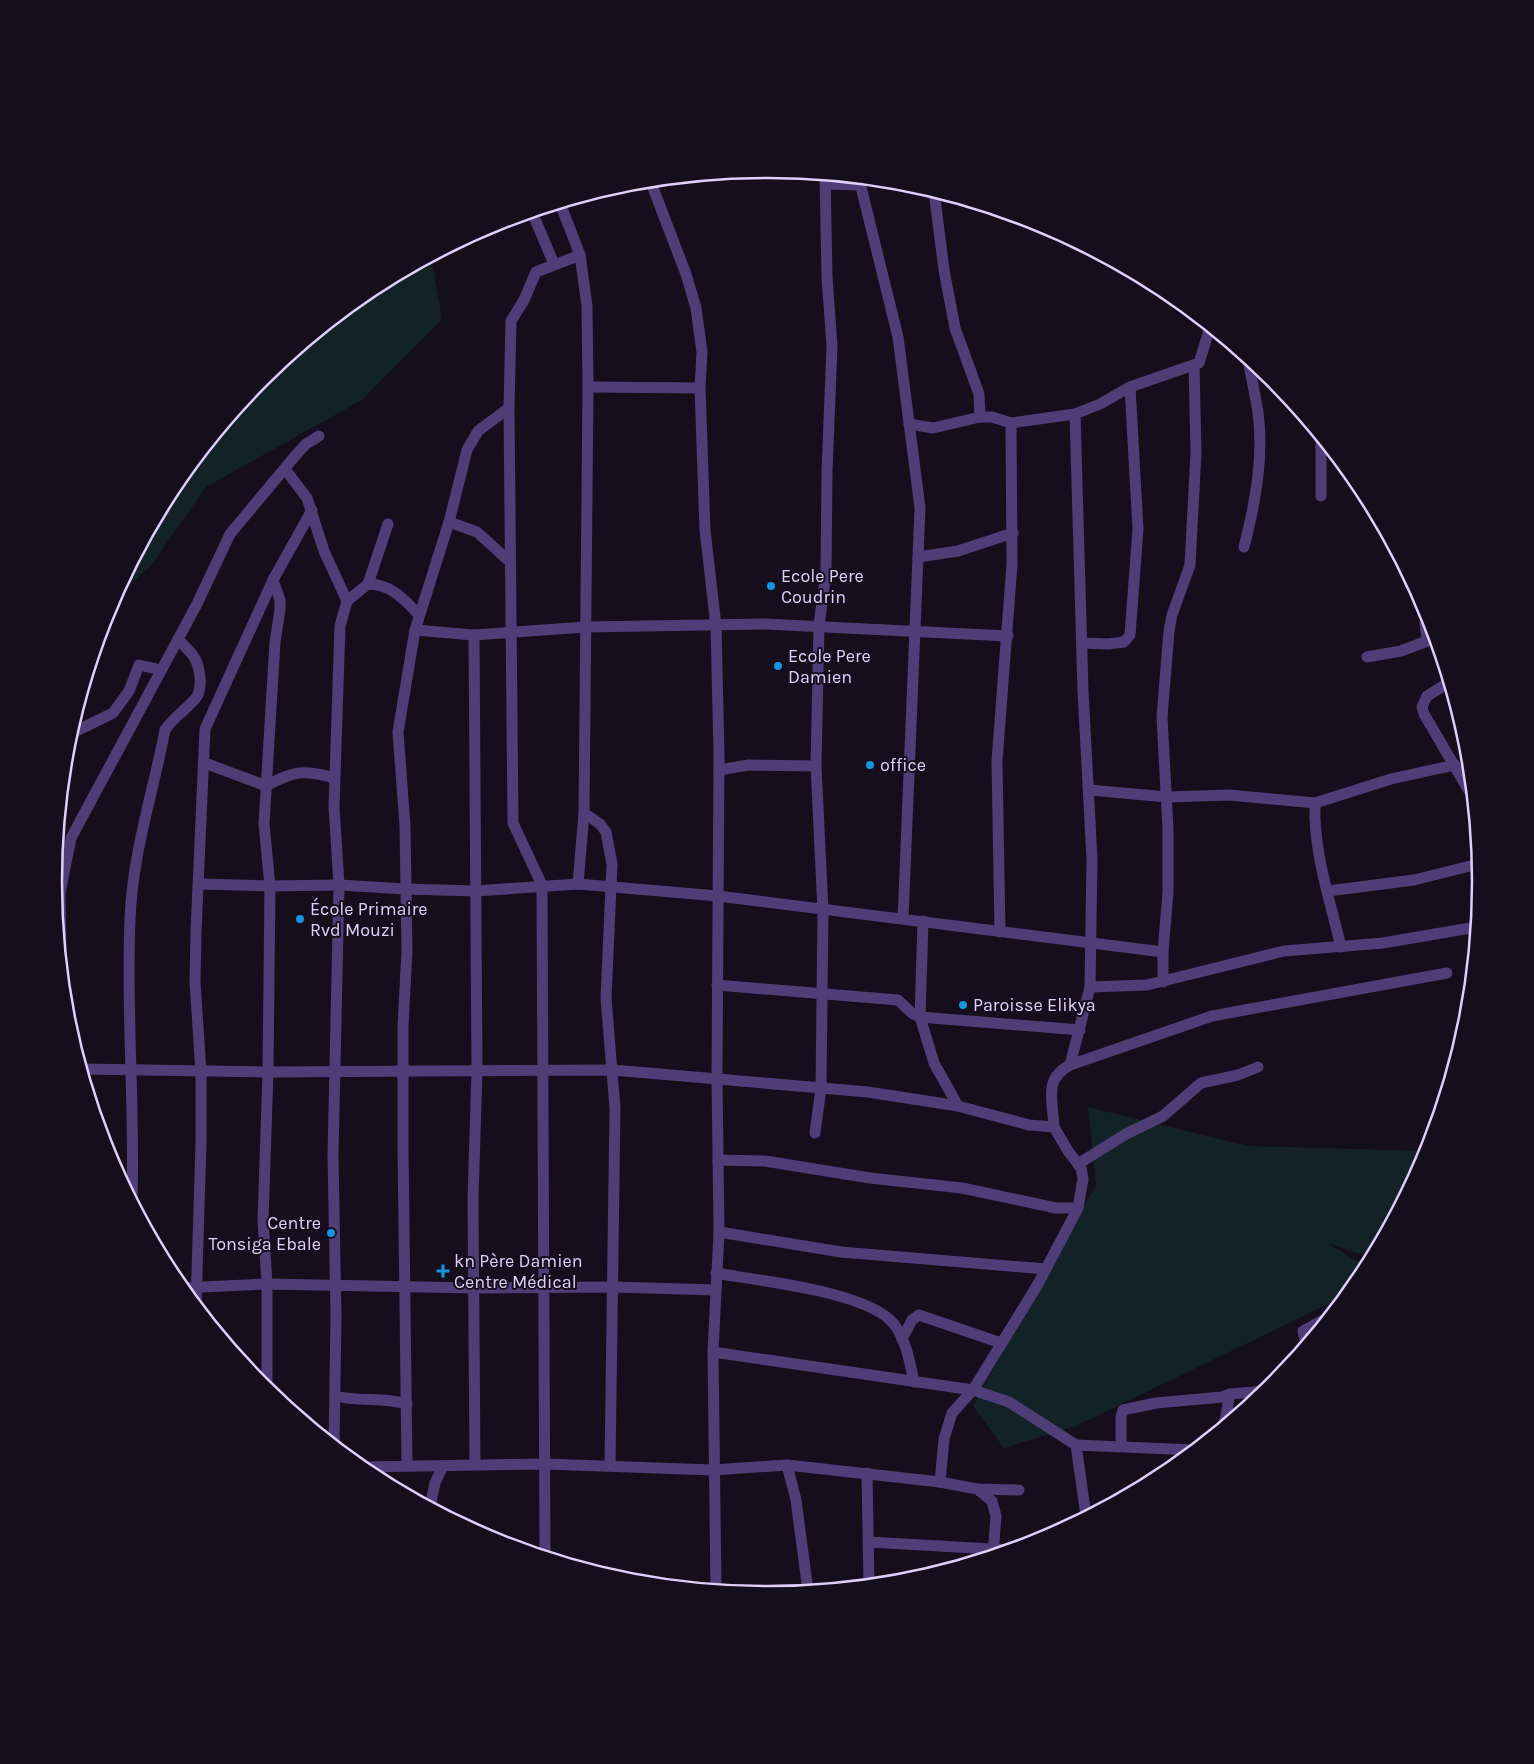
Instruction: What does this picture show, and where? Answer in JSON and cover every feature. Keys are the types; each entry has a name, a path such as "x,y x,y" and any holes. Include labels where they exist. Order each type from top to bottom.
{"street":[{"path":"815,1133 822,1088 823,911 816,766 819,625 826,573 827,472 832,346 827,277 825,180"},
{"path":"849,183 858,184 861,187 897,334 920,508 903,919"},
{"path":"653,187 686,274 696,308 702,352 700,388 705,530 716,626 719,770 717,984 719,1232 713,1352 716,1584"},
{"path":"935,199 944,270 955,328 979,394 980,417"},
{"path":"562,209 580,255 587,306 584,813 578,884"},
{"path":"534,217 554,264"},
{"path":"546,1550 544,1464 546,1286 542,1070 542,885 513,823 508,408 511,321 524,300 534,274 554,264 580,255"},
{"path":"909,424 933,428 980,417 992,417 1011,423 1075,414 1130,387 1194,365 1202,358 1208,333"},
{"path":"1163,982 1163,952 1168,892 1168,797 1162,717 1169,631 1172,615 1190,565 1194,513 1194,365"},
{"path":"1244,547 1254,510 1258,461 1258,414 1250,370"},
{"path":"588,387 700,388"},
{"path":"1082,643 1108,644 1124,642 1130,635 1138,529 1130,387"},
{"path":"407,1466 403,1072 407,951 405,826 398,732 415,630 449,522 457,484 472,440 478,431 508,408"},
{"path":"1070,1065 1090,987 1092,859 1082,643 1075,414"},
{"path":"1000,932 997,762 1008,636 1013,533 1011,423"},
{"path":"62,883 71,838 178,640 230,534 259,497 306,444 319,436"},
{"path":"1321,447 1321,496"},
{"path":"285,469 307,498 324,551 347,601"},
{"path":"196,1294 201,1143 201,1072 195,982 205,729 207,720 273,580 312,510"},
{"path":"449,522 477,532 509,560"},
{"path":"334,1438 336,1396 333,1155 339,885 334,778 340,626 347,601 368,584 388,524"},
{"path":"918,557 958,551 1013,533"},
{"path":"267,1378 267,1284 263,1220 268,1072 270,886 264,824 275,642 280,610 280,600 273,580"},
{"path":"368,584 386,587 398,593 419,615"},
{"path":"415,630 474,635 585,627 765,624 819,625 1008,636"},
{"path":"474,635 477,1071 473,1199 475,1464"},
{"path":"132,1188 134,1137 130,918 139,845 165,730 170,721 194,700 199,689 197,662 178,640"},
{"path":"1367,657 1401,651 1428,640"},
{"path":"80,729 113,713 129,691 138,665 161,670"},
{"path":"1443,686 1427,696 1422,707 1424,714 1464,781"},
{"path":"205,763 266,786 298,772 308,771 334,778"},
{"path":"719,770 748,765 816,766"},
{"path":"1089,790 1168,797 1229,795 1316,803 1391,779 1455,765"},
{"path":"1316,803 1317,836 1340,947"},
{"path":"584,813 600,824 606,832 611,854 612,886 606,998 613,1070 614,1287 610,1465"},
{"path":"1328,891 1414,880 1471,866"},
{"path":"200,884 339,885 406,890 475,891 542,885 578,884 612,886 718,896 823,911 923,921 1163,952"},
{"path":"923,921 920,1017 934,1063 958,1106"},
{"path":"1090,987 1163,982 1284,951 1383,943 1470,928"},
{"path":"940,1482 941,1456 952,1413 973,1390 1046,1269 1078,1208 1083,1179 1078,1164 1054,1127 1053,1079 1062,1069 1212,1016 1447,974"},
{"path":"717,984 898,1000 913,1014 920,1017 1080,1030"},
{"path":"1078,1164 1126,1134 1163,1116 1202,1083 1238,1075 1258,1067"},
{"path":"89,1069 201,1072 613,1070 868,1092 958,1106 1029,1126 1054,1127"},
{"path":"718,1160 765,1161 870,1178 962,1188 1056,1208 1078,1208"},
{"path":"719,1232 841,1252 1046,1269"},
{"path":"716,1273 800,1286 855,1302 875,1310 893,1323 902,1339 914,1382"},
{"path":"191,1287 267,1284 475,1288 546,1286 716,1290"},
{"path":"902,1339 912,1320 919,1314 1001,1343"},
{"path":"1305,1338 1303,1331 1315,1324"},
{"path":"713,1352 973,1390 1009,1402 1076,1445 1121,1445 1184,1449"},
{"path":"1121,1445 1121,1416 1123,1410 1156,1403 1252,1392"},
{"path":"1226,1417 1230,1394"},
{"path":"336,1396 362,1400 392,1400 407,1404"},
{"path":"1076,1445 1085,1511"},
{"path":"374,1467 544,1464 713,1470 787,1465 940,1482 977,1490 1019,1490"},
{"path":"787,1465 796,1500 807,1585"},
{"path":"431,1501 435,1483 443,1466"},
{"path":"867,1473 869,1578"},
{"path":"977,1490 992,1501 995,1509 993,1549"},
{"path":"869,1542 983,1552"}],"shaded area":[{"path":"432,263 442,319 362,400 206,487 150,567 128,586 157,530 181,491 237,417 302,352 338,323 376,296"},
{"path":"1088,1107 1248,1146 1418,1151 1399,1194 1364,1255 1328,1243 1359,1263 1332,1302 1076,1426 1004,1448 973,1406 1096,1185"}],"place":[{"name":"Ecole Pere Coudrin","path":"771,586"},
{"name":"Ecole Pere Damien","path":"778,666"},
{"name":"office","path":"870,765"},
{"name":"École Primaire Rvd Mouzi","path":"300,919"},
{"name":"Paroisse Elikya","path":"963,1005"},
{"name":"Centre Tonsiga Ebale","path":"331,1233"},
{"name":"kn Père Damien Centre Médical","path":"443,1271"}]}
